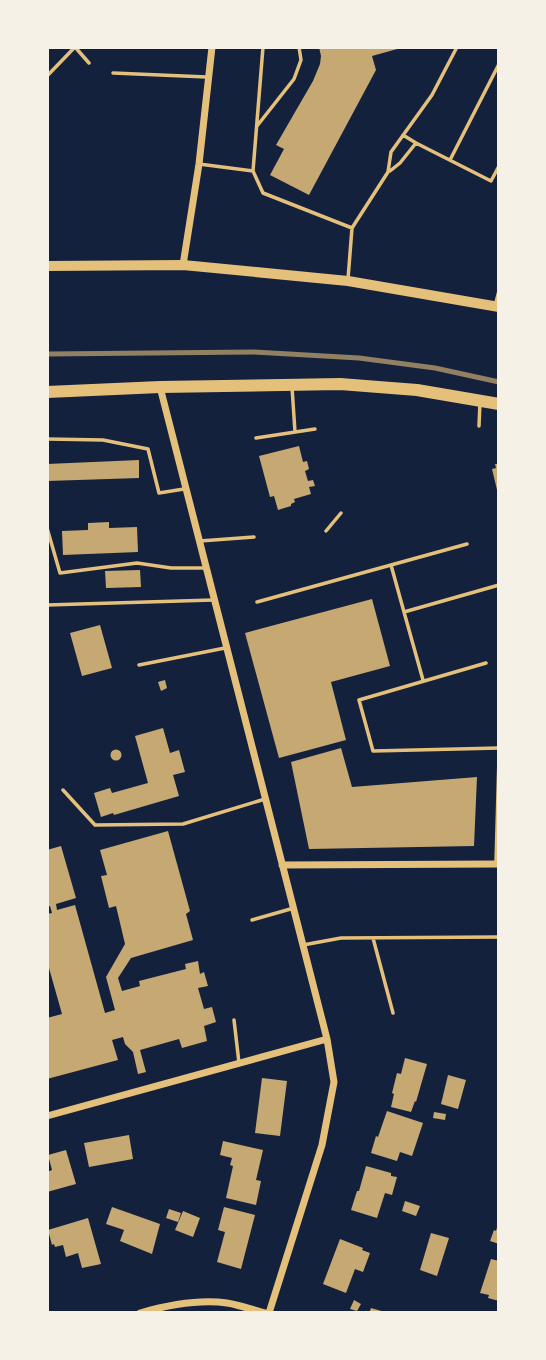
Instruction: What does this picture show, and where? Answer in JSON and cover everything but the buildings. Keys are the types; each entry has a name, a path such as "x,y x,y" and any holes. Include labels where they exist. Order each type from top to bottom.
{"main road":[{"path":"47,392 160,387 356,385 417,390 499,404"}],"street":[{"path":"183,265 199,164 212,47"},
{"path":"47,266 183,265 348,281 497,307"},
{"path":"140,1313 186,1303 226,1303 267,1313 322,1144 334,1082 327,1039 160,387"},
{"path":"282,865 497,864"},
{"path":"47,1116 327,1039"}],"lane":[{"path":"47,76 75,47 89,63"},
{"path":"263,47 253,171 263,194 352,228"},
{"path":"256,127 294,79 301,60 299,47"},
{"path":"388,172 391,152 432,94 457,47"},
{"path":"450,160 499,64"},
{"path":"113,73 209,77"},
{"path":"403,135 491,181 499,166"},
{"path":"348,281 352,228 388,172 400,163 416,143"},
{"path":"199,164 253,171"},
{"path":"497,307 499,291"},
{"path":"292,385 295,432"},
{"path":"479,426 480,400"},
{"path":"256,438 315,429"},
{"path":"47,439 103,440 148,449 159,493 187,489"},
{"path":"326,531 341,513"},
{"path":"47,528 60,573 137,562 171,568 206,568"},
{"path":"200,541 254,537"},
{"path":"257,602 467,544"},
{"path":"391,565 424,681"},
{"path":"404,612 499,585"},
{"path":"47,605 215,600"},
{"path":"139,665 227,647"},
{"path":"486,663 359,700 373,751 499,748"},
{"path":"497,864 499,757"},
{"path":"63,790 95,825 183,824 266,799"},
{"path":"252,920 294,908"},
{"path":"303,945 341,938 499,937"},
{"path":"373,938 393,1013"},
{"path":"234,1020 239,1063"}],"railway":[{"path":"47,354 254,352 359,358 435,368 499,382"}]}
